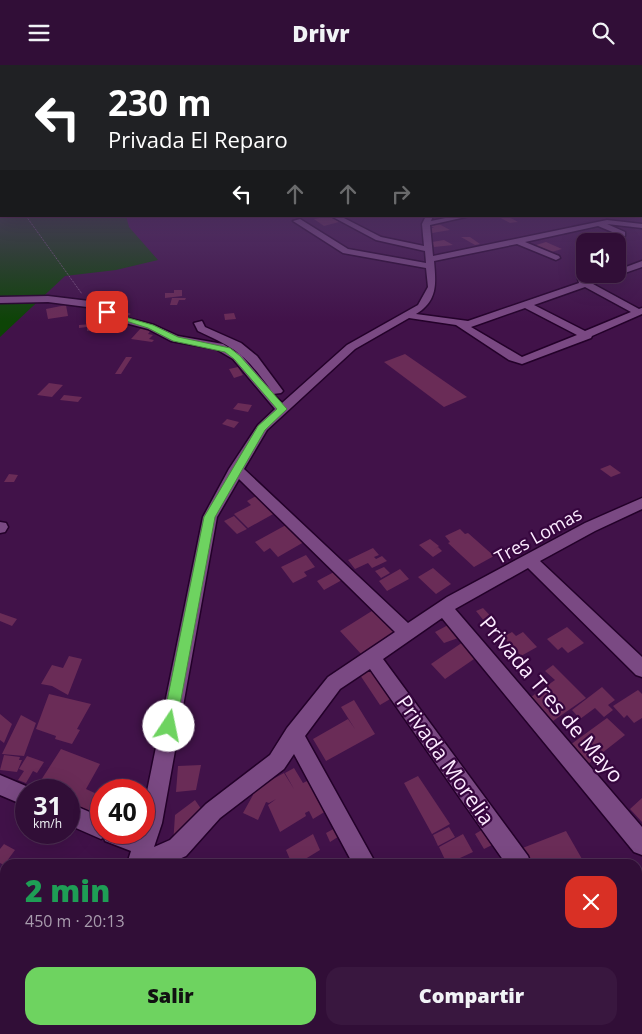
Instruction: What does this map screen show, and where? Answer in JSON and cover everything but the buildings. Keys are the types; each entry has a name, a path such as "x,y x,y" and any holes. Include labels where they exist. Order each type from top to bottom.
{"street":[{"path":"314,231 346,251 428,258 563,231"},
{"path":"360,231 372,238 428,258"},
{"path":"125,844 141,858 153,809 210,517 236,469 262,428 279,407 351,347 421,307 432,287 426,231"},
{"path":"515,241 556,258"},
{"path":"626,263 642,258"},
{"path":"626,270 640,266"},
{"path":"407,315 448,319 463,317 576,283"},
{"path":"460,324 469,324 526,304 576,283"},
{"path":"585,283 640,311"},
{"path":"0,300 48,299 89,304 117,318 150,327 175,339 227,350 237,357 279,407"},
{"path":"526,304 586,336"},
{"path":"448,319 460,324 513,359 522,361 586,336 640,311"},
{"path":"199,323 201,329 237,345 253,358 281,397 279,407"},
{"path":"236,469 408,634"},
{"name":"Tres Lomas","path":"141,858 178,849 214,811 277,762 294,735 334,683 371,656 408,634 449,605 590,527 642,503"},
{"path":"530,561 642,669"},
{"name":"Privada Tres de Mayo","path":"449,605 642,844"},
{"name":"Privada Morelia","path":"371,656 516,859"},
{"path":"294,735 362,859"},
{"path":"0,785 15,791"}],"path":[{"path":"37,231 89,304"}],"green space":[{"path":"0,231 133,231 158,260 116,270 65,276 0,337"}],"route":[{"path":"107,312 117,318 124,318 150,327 175,339 227,350 237,357 282,409 262,428 236,469 210,517 169,726"}]}
